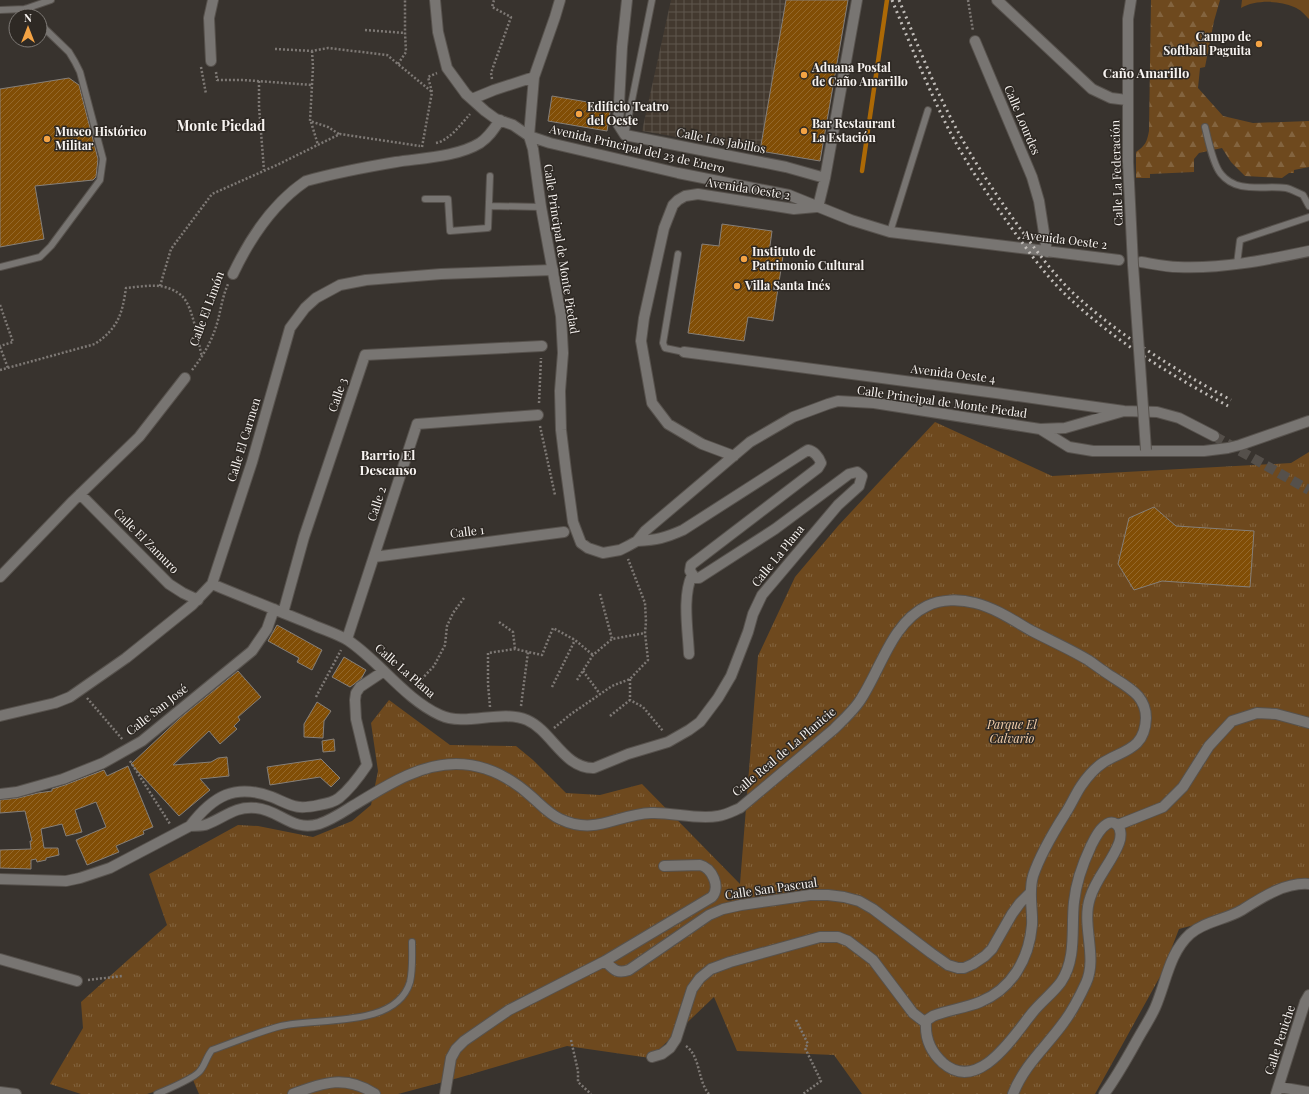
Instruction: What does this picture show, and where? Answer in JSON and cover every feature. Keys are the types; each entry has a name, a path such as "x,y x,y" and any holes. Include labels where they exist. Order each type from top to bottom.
{"street":[{"path":"211,61 209,18 213,0"},
{"name":"Avenida Principal del 23 de Enero","path":"435,0 438,32 447,68 466,94 475,102 500,120 513,125 529,136 550,143 678,173 789,195 818,207"},
{"name":"Calle Principal de Monte Piedad","path":"560,0 534,77 529,136 533,149 541,207 559,301 563,353 560,391 561,430 573,522 582,543 588,548 602,553 623,548 637,541 645,531 750,442 792,417 838,401 874,403 1040,429 1064,428 1124,411"},
{"path":"625,135 618,124 622,47 627,0"},
{"path":"818,207 825,178 857,0"},
{"path":"997,0 1092,89 1111,98 1127,100"},
{"name":"Calle La Federación","path":"1131,0 1128,19 1128,162 1133,265 1146,451"},
{"name":"Calle Lourdes","path":"975,41 1032,177 1039,201 1047,252"},
{"path":"475,102 494,90 534,77"},
{"name":"Calle El Limón","path":"233,274 253,236 276,207 294,189 306,181 395,162 462,151 479,144 488,137 500,120"},
{"name":"Calle Los Jabillos","path":"625,135 786,167 825,178"},
{"name":"Avenida Oeste 2","path":"734,456 702,444 668,424 652,403 641,341 644,318 664,228 673,206 678,200 685,196 698,194 794,209 818,207 851,220 890,232 1119,260"},
{"path":"1141,262 1176,267 1194,267 1237,264 1309,251"},
{"name":"Calle El Carmen","path":"0,716 61,701 80,690 126,658 198,600 212,584 252,462 290,328 311,303 330,290 349,282 441,274 553,270"},
{"name":"Calle 3","path":"279,611 365,355 542,346"},
{"name":"Avenida Oeste 4","path":"684,352 1124,411 1157,412 1174,416 1214,436"},
{"path":"0,577 80,494 138,437 185,378"},
{"name":"Calle 2","path":"347,639 417,424 538,415"},
{"path":"1040,429 1069,447 1093,451 1204,451 1228,448 1283,431 1309,421"},
{"path":"637,541 665,538 683,530 808,450 814,452 820,460 821,463 818,468 695,561 690,567 692,575 688,585 687,595 689,654"},
{"name":"Calle La Plana","path":"212,584 347,639 375,661 408,692 432,711 442,716 454,719 500,716 526,719 535,724 546,734 572,761 588,768 598,766 628,754 671,740 700,722 709,712 731,676 748,632 753,614 762,595 838,505 859,486 862,476 857,472 849,474 775,529 704,576 695,578 692,575"},
{"name":"Calle El Zamuro","path":"80,494 169,584 198,600"},
{"name":"Calle 1","path":"374,557 564,532"},
{"name":"Calle Real de La Planicie","path":"190,826 204,825 235,810 246,808 258,808 297,825 308,826 318,824 332,819 403,777 423,770 455,764 486,768 502,774 516,783 550,814 573,824 599,825 651,813 702,816 717,816 729,813 740,808 834,729 846,717 860,701 899,630 911,618 926,607 939,602 962,600 986,606 1087,659 1133,691 1145,706 1145,726 1142,736 1136,745 1125,753 1104,763 1094,771 1083,784 1058,825 1033,877 1030,893 1032,922 1030,939 1018,971 1006,986 994,995 978,1003 932,1016 926,1023"},
{"name":"Calle San José","path":"0,794 17,792 63,779 103,763 142,741 252,651 279,611"},
{"name":"Calle Real de La Planicie","path":"0,879 66,880 80,878 110,868 190,826 200,814 214,802 228,794 241,791 250,791 296,808 324,804 338,799 357,780 368,765 356,713 356,693 360,687 384,671"},
{"path":"652,1057 662,1054 670,1048 676,1039 692,989 700,978 711,969 752,956 820,937 829,936 838,937 848,941 873,960 913,1013 926,1023 926,1037 932,1050 948,1067 961,1071 972,1071 985,1066 996,1057 1063,978 1069,964 1072,949 1074,902 1085,860 1097,834 1103,827 1109,823 1118,825 1163,807 1183,787 1209,746 1232,721 1257,713 1276,714 1309,723"},
{"path":"1013,1094 1018,1082 1031,1062 1064,1022 1088,981 1090,971 1090,948 1087,911 1094,888 1119,844 1120,830 1118,825"},
{"path":"444,1094 451,1058 456,1049 464,1040 509,1010 605,961 715,894 716,886 714,879 706,866 664,866"},
{"path":"1104,1094 1154,1010 1180,943 1203,925 1239,912 1270,894 1298,884 1309,884"},
{"name":"Calle San Pascual","path":"605,961 614,970 622,973 629,970 709,915 723,909 810,895 828,895 859,901 873,909 948,965 964,968 985,956 992,949 1012,914 1030,893"},
{"path":"0,959 77,981"},
{"name":"Calle Peniche","path":"1277,1091 1305,1002 1309,995"},
{"path":"293,1094 329,1083 346,1082 359,1085 375,1094"},
{"path":"1277,1091 1309,1092"},
{"path":"0,1092 16,1094"}],"lane":[{"path":"28,8 51,0"},
{"path":"625,135 652,0"},
{"path":"0,267 40,256 51,246 100,180 103,159 80,72 69,52 48,32"},
{"path":"890,232 928,110"},
{"path":"1204,127 1220,174 1232,183 1244,187 1287,188 1303,195 1309,206"},
{"path":"425,199 448,199 450,231 488,228 490,176"},
{"path":"489,206 541,207"},
{"path":"1237,264 1240,240 1309,217"},
{"path":"678,254 663,342 665,348 684,352"},
{"path":"157,1094 198,1073 212,1050 282,1026 362,1018 388,1008 403,996 409,984 412,974 412,942"}],"path":[{"path":"398,64 406,52 406,0"},
{"path":"494,0 492,7 511,17 491,73 494,90"},
{"path":"968,0 975,41"},
{"path":"365,30 405,33"},
{"path":"275,49 312,51 328,48 387,56 432,92"},
{"path":"312,51 313,67 310,121 318,145"},
{"path":"206,94 200,67 211,61 216,64 217,80 259,81 312,85"},
{"path":"422,146 432,92 428,77 447,68"},
{"path":"259,81 259,106 264,170"},
{"path":"433,144 439,142 453,132 475,102"},
{"path":"310,121 328,127 340,134 422,146 428,145"},
{"path":"160,286 171,249 212,194 340,134"},
{"name":"Calle El Limón","path":"185,378 202,357 212,339 218,322 225,291 233,274"},
{"path":"0,370 95,344 107,336 119,319 123,309 126,288 160,286 172,289 182,295 188,304 202,357"},
{"path":"0,305 13,342 0,346 8,368"},
{"path":"542,346 538,415 557,501"},
{"path":"546,734 571,714 612,686 630,679 648,660 645,633 645,603 623,548"},
{"path":"600,594 612,639"},
{"path":"408,692 434,666 445,644 447,626 453,613 464,598"},
{"path":"499,622 513,632 515,649"},
{"path":"491,717 488,684 488,653 515,649 542,654 553,628 575,640 593,656"},
{"path":"577,680 593,656 612,639 645,633"},
{"path":"316,696 347,639"},
{"path":"552,687 575,640"},
{"path":"519,718 528,652"},
{"path":"583,671 600,694"},
{"path":"630,679 630,700"},
{"path":"80,690 130,748"},
{"path":"630,700 643,707 671,740"},
{"path":"610,716 630,700"},
{"path":"130,761 170,824"},
{"path":"77,981 122,976"},
{"path":"796,1020 808,1044 805,1048 821,1081 803,1094"},
{"path":"676,1039 688,1048 696,1059 702,1081 709,1094"},
{"path":"571,1040 578,1071 578,1082 591,1094"}],"shaded area":[{"path":"671,0 786,0 760,151 642,131"}],"green space":[{"path":"1151,0 1220,0 1214,21 1205,67 1200,68 1198,88 1223,116 1253,123 1309,121 1309,167 1294,170 1294,173 1289,173 1282,178 1245,176 1231,162 1222,148 1199,153 1194,159 1194,172 1150,174 1150,178 1136,178 1136,152 1142,148 1149,131"},
{"path":"1242,0 1309,0 1309,19 1298,9 1281,3 1260,2 1241,8"},
{"name":"Parque El Calvario","path":"935,422 1052,476 1291,463 1309,452 1309,879 1283,884 1243,912 1179,929 1162,973 1095,1094 862,1094 834,1055 737,1051 714,997 650,1058 567,1046 398,1094 199,1094 193,1080 147,1094 81,1094 50,1084 83,1028 81,1002 167,925 149,874 238,825 258,826 313,837 352,821 371,805 378,771 371,723 389,700 450,745 516,746 533,760 566,793 600,795 642,784 740,884 758,656 795,577 838,526"}],"building":[{"name":"Aduana Postal de Caño Amarillo","path":"786,0 848,0 820,161 760,151"},
{"name":"Museo Histórico Militar","path":"69,78 79,85 98,159 96,177 93,180 35,186 44,239 0,247 0,89"},
{"name":"Edificio Teatro del Oeste","path":"552,96 611,106 607,131 548,121"},
{"name":"Villa Santa Inés","path":"722,224 772,231 769,253 783,256 773,321 748,317 744,341 688,333 702,244 719,246"},
{"path":"1154,507 1176,526 1254,531 1250,587 1162,581 1134,590 1118,564 1129,518"},
{"path":"277,625 322,650 312,670 297,662 299,658 268,641"},
{"path":"344,657 366,670 361,679 350,687 332,677"},
{"path":"238,671 261,697 238,717 240,720 234,726 237,729 220,744 209,731 173,765 211,762 218,758 227,757 229,776 200,779 210,790 179,816 131,764 180,718"},
{"path":"317,702 331,711 324,721 323,738 304,737 304,724"},
{"path":"334,739 335,751 323,752 322,741"},
{"path":"321,759 340,778 331,787 320,777 270,785 267,767"},
{"path":"128,766 153,827 143,831 144,834 116,846 119,852 87,865 76,840 106,827 96,802 75,810 82,832 66,836 62,824 41,829 44,848 58,848 59,855 37,862 36,859 31,860 31,869 0,868 0,850 31,849 30,841 32,841 25,811 0,813 0,800 52,791 52,789 104,770 107,776"}],"waterway":[{"path":"862,171 887,0"}],"tunnel":[{"path":"1214,436 1309,490"}],"railway":[{"path":"892,0 926,82 956,143 971,169 996,206 1045,272 1084,312 1123,342 1185,382 1228,406"},
{"path":"899,0 933,81 963,141 1002,203 1050,268 1071,291 1127,337 1189,376 1231,400"}],"place":[{"name":"Campo de Softball Paguita","path":"1259,44"},
{"name":"Aduana Postal de Caño Amarillo","path":"804,75"},
{"name":"Edificio Teatro del Oeste","path":"579,114"},
{"name":"Bar Restaurant La Estación","path":"804,131"},
{"name":"Museo Histórico Militar","path":"47,139"},
{"name":"Instituto de Patrimonio Cultural","path":"744,259"},
{"name":"Villa Santa Inés","path":"737,286"}],"district":[{"name":"Caño Amarillo","path":"1146,73"},
{"name":"Monte Piedad","path":"221,126"},
{"name":"Barrio El Descanso","path":"388,462"}]}
